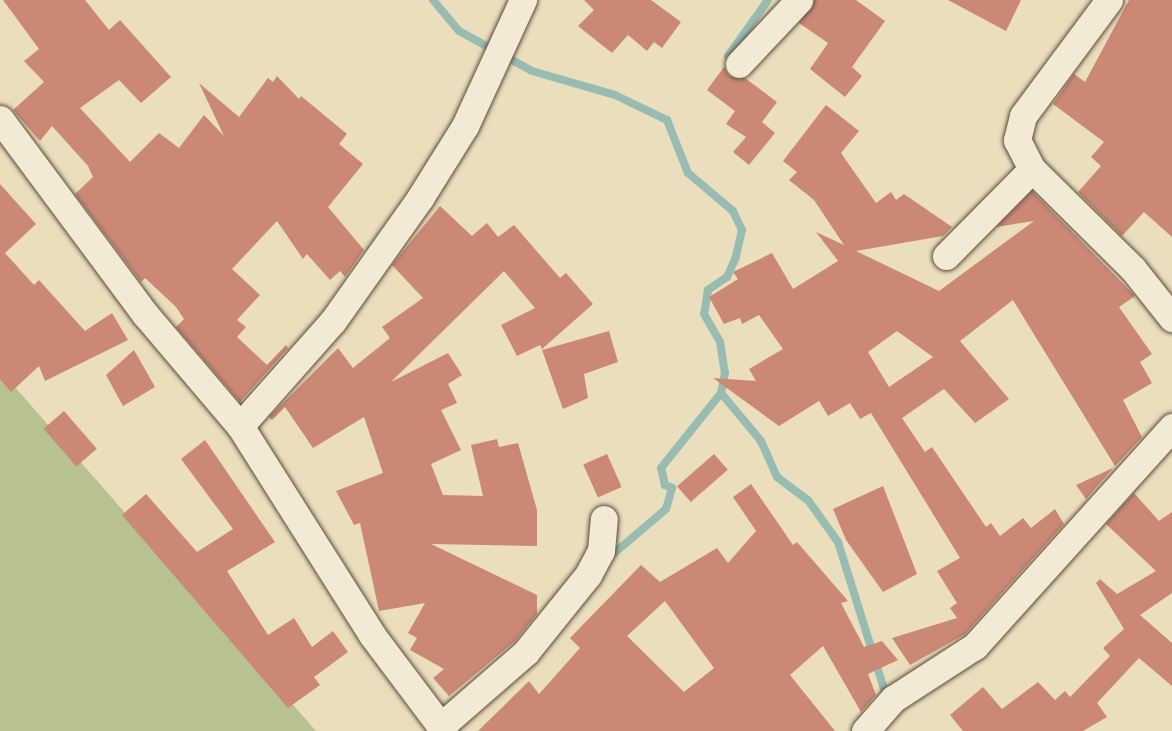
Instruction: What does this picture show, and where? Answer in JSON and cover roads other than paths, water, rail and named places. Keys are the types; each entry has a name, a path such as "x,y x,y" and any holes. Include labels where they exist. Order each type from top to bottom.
{"street":[{"path":"240,426 333,321 420,198 465,126 523,0"},
{"path":"739,63 799,0"},
{"path":"1109,0 1023,116 1017,140 1032,169 1133,269 1172,318"},
{"path":"0,119 145,314 240,426 372,635 443,729 526,652 588,575 601,551 604,519"},
{"path":"946,256 1032,169"},
{"path":"865,731 893,699 975,646 1172,427"}],"waterway":[{"path":"433,0 459,31 532,71 615,95 667,120 688,173 733,211 742,230 736,257 727,277 708,290 704,314 720,342 725,373 721,393 761,441 777,477 808,500 838,542 887,698"},
{"path":"728,56 768,0"},
{"path":"612,555 666,509 672,488 665,485 661,468 721,393"}]}
